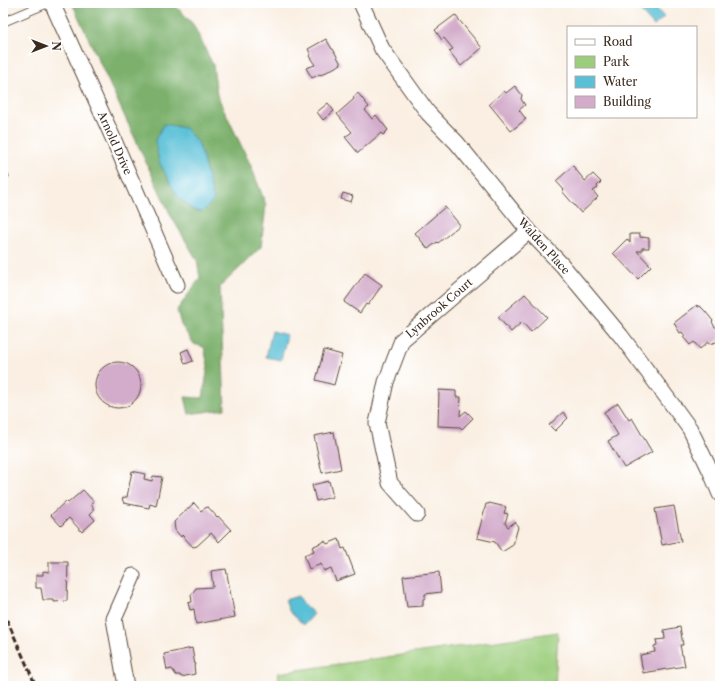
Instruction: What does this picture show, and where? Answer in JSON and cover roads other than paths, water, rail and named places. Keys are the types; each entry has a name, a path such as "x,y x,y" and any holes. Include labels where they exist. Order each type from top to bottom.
{"street":[{"name":"Arnold Drive","path":"52,3 177,284"},
{"name":"Walden Place","path":"361,3 382,49 428,113 457,143 529,231 562,265 635,355 690,429 715,468 720,494"},
{"name":"Lynbrook Court","path":"417,514 390,483 377,422 386,382 402,340 529,231"},
{"path":"126,686 114,619 133,576"}],"lane":[{"path":"3,22 48,3"}],"water":[{"path":"639,3 651,3 664,17 654,26 636,6"},
{"path":"164,124 185,128 199,144 214,200 202,212 193,210 177,196 159,162 155,140"},
{"path":"272,331 287,335 281,360 266,357"},
{"path":"298,596 301,602 314,614 304,625 289,611 285,600"}],"railway":[{"path":"3,611 36,686"}]}
